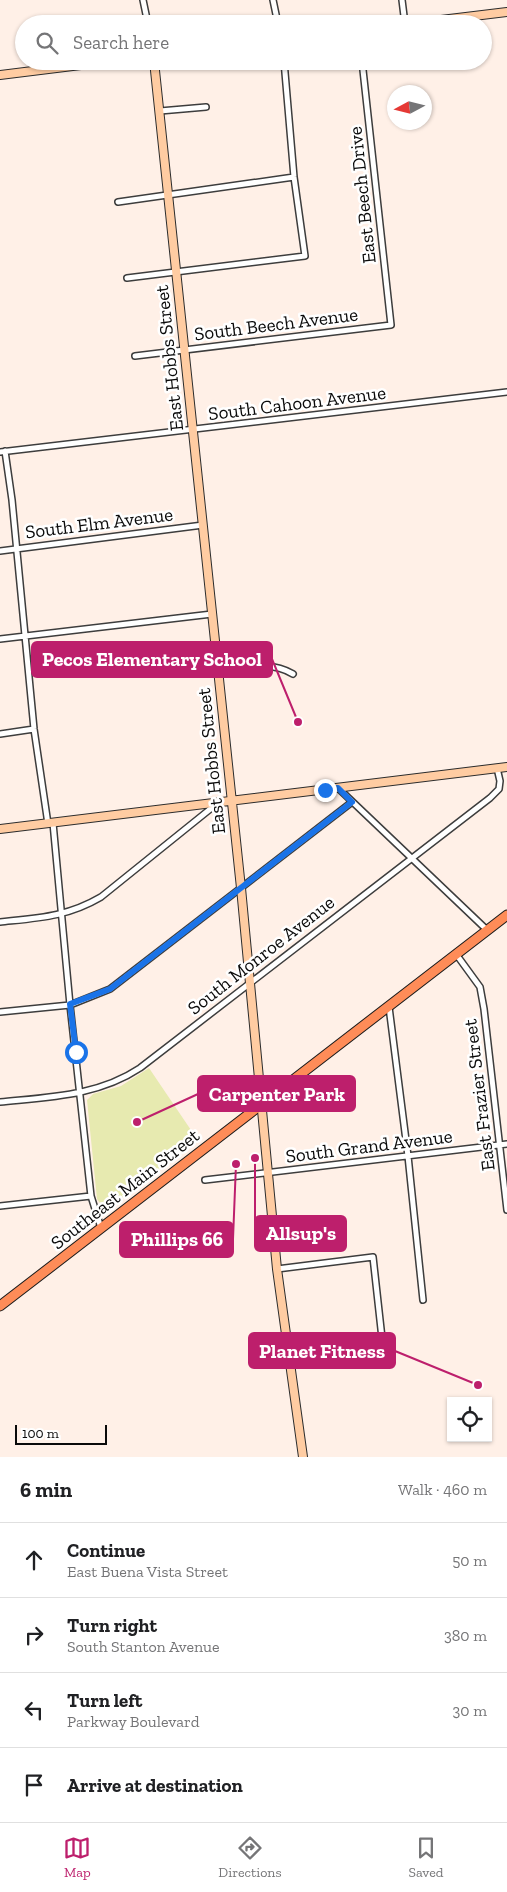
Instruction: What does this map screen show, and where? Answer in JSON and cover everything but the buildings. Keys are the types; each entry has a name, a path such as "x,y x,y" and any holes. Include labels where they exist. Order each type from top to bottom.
{"main road":[{"name":"Southeast Main Street","path":"0,1306 507,915"}],"street":[{"path":"143,0 146,15"},
{"path":"273,0 276,15"},
{"path":"402,0 405,15"},
{"path":"482,15 507,12"},
{"path":"0,76 45,70"},
{"name":"East Hobbs Street","path":"155,70 241,888 277,1269 303,1457"},
{"path":"127,278 305,256 294,177 285,70"},
{"name":"East Beech Drive","path":"363,70 391,326"},
{"path":"160,111 206,107"},
{"path":"118,202 294,177"},
{"name":"South Beech Avenue","path":"135,356 391,326"},
{"name":"South Cahoon Avenue","path":"2,451 507,392"},
{"path":"2,451 17,549 34,730 50,824 62,915 92,1196 101,1228"},
{"name":"South Elm Avenue","path":"0,551 203,525"},
{"path":"0,639 212,614"},
{"path":"218,670 270,665 281,667 293,674"},
{"path":"0,734 34,730"},
{"path":"0,829 507,767"},
{"name":"South Monroe Avenue","path":"0,1102 81,1093 122,1080 499,789 500,781 497,768"},
{"path":"338,788 350,804 411,858 487,930"},
{"path":"0,922 62,915 81,908 101,897 220,802"},
{"path":"0,1012 70,1004 110,989 350,804"},
{"name":"East Frazier Street","path":"456,954 480,987 507,1210"},
{"path":"389,1006 408,1156 423,1300"},
{"name":"South Grand Avenue","path":"205,1180 507,1144"},
{"path":"0,1206 92,1196"},
{"path":"277,1269 373,1258 383,1346 289,1358"}],"green space":[{"path":"149,1068 197,1139 114,1204 103,1207 97,1199 87,1100 93,1094 121,1086"}],"place":[{"name":"Pecos Elementary School","path":"298,722"},
{"name":"Carpenter Park","path":"137,1122"},
{"name":"Allsup's","path":"255,1158"},
{"name":"Phillips 66","path":"236,1164"},
{"name":"Planet Fitness","path":"478,1385"}],"route":[{"path":"76,1052 70,1004 110,989 352,802 338,788 325,790"}]}
